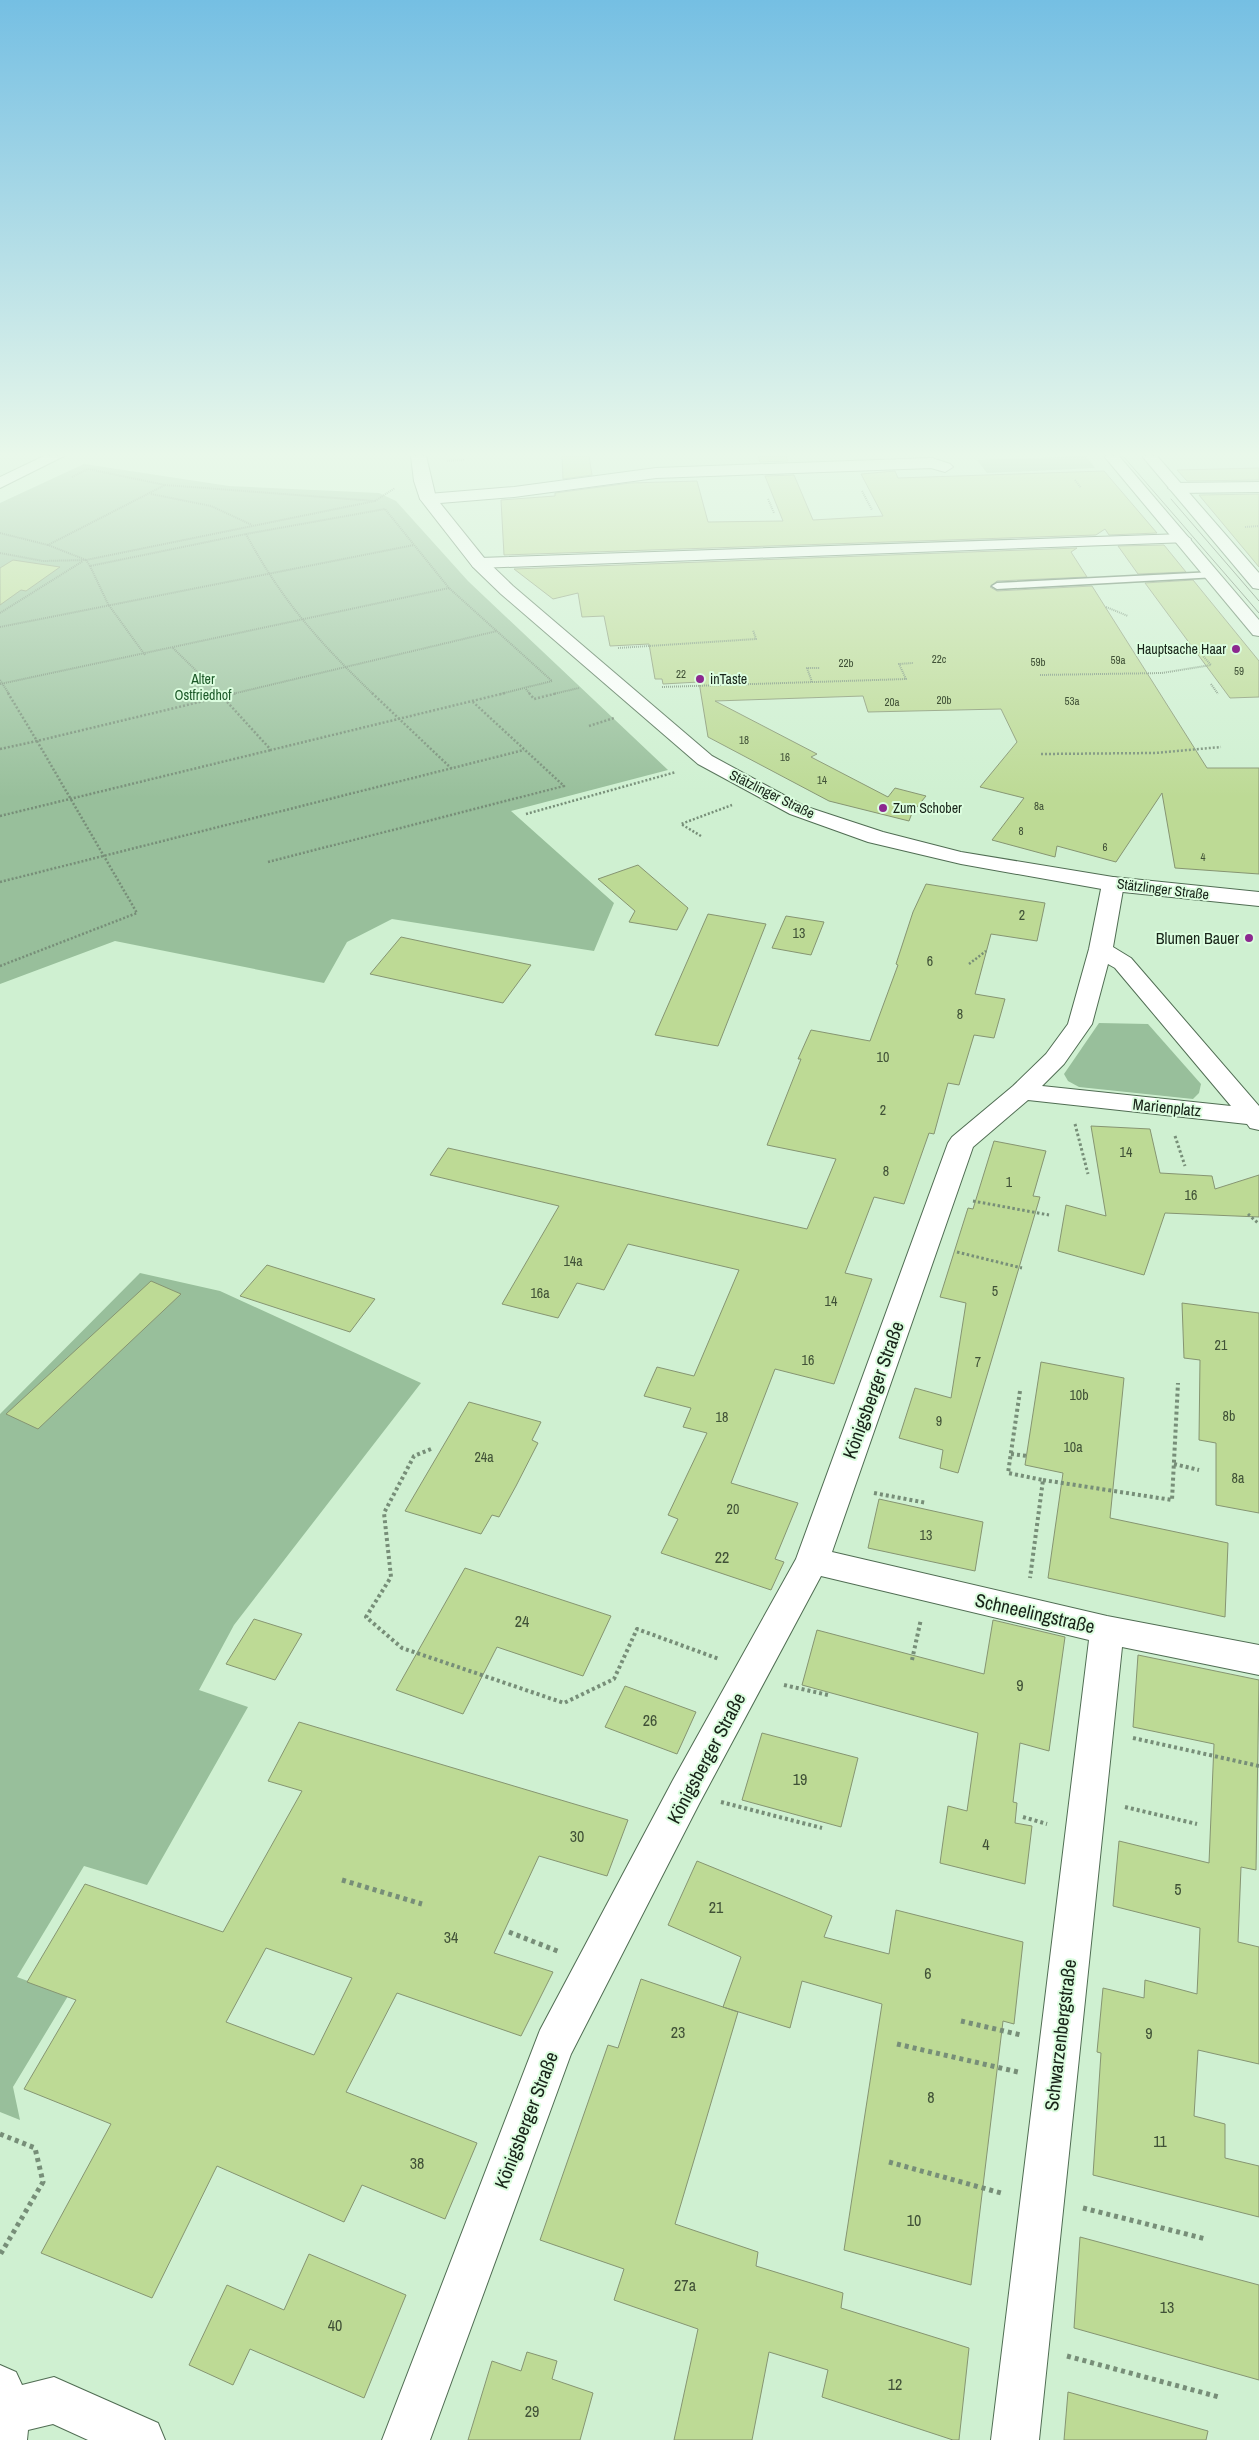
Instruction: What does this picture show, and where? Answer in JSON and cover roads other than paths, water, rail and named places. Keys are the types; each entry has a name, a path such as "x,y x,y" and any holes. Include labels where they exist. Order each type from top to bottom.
{"street":[{"name":"Stätzlinger Straße","path":"486,570 507,590 705,760 797,810 876,838 961,858 1113,884 1259,899"},
{"path":"1209,570 1259,631"},
{"path":"1247,570 1259,584"},
{"path":"1022,1092 1055,1059 1080,1024 1102,949 1113,884"},
{"name":"Marienplatz","path":"1102,949 1123,963 1256,1119"},
{"name":"Marienplatz","path":"1022,1092 1256,1119"},
{"name":"Königsberger Straße","path":"406,2440 554,2044 686,1792 812,1561 961,1143 1022,1092"},
{"name":"Schneelingstraße","path":"812,1561 1107,1630 1259,1660"},
{"name":"Schwarzenbergstraße","path":"1015,2440 1086,1798 1107,1630"},
{"path":"3,2413 54,2400 141,2440"}],"lane":[{"path":"997,586 1213,575"}],"tram line":[{"path":"1222,570 1259,613"},
{"path":"1232,570 1259,601"}],"place":[{"name":"Hauptsache Haar","path":"1236,649"},
{"name":"inTaste","path":"700,679"},
{"name":"Zum Schober","path":"883,808"},
{"name":"Blumen Bauer","path":"1249,938"}],"park label":[{"name":"Alter Ostfriedhof","path":"203,688"}]}
